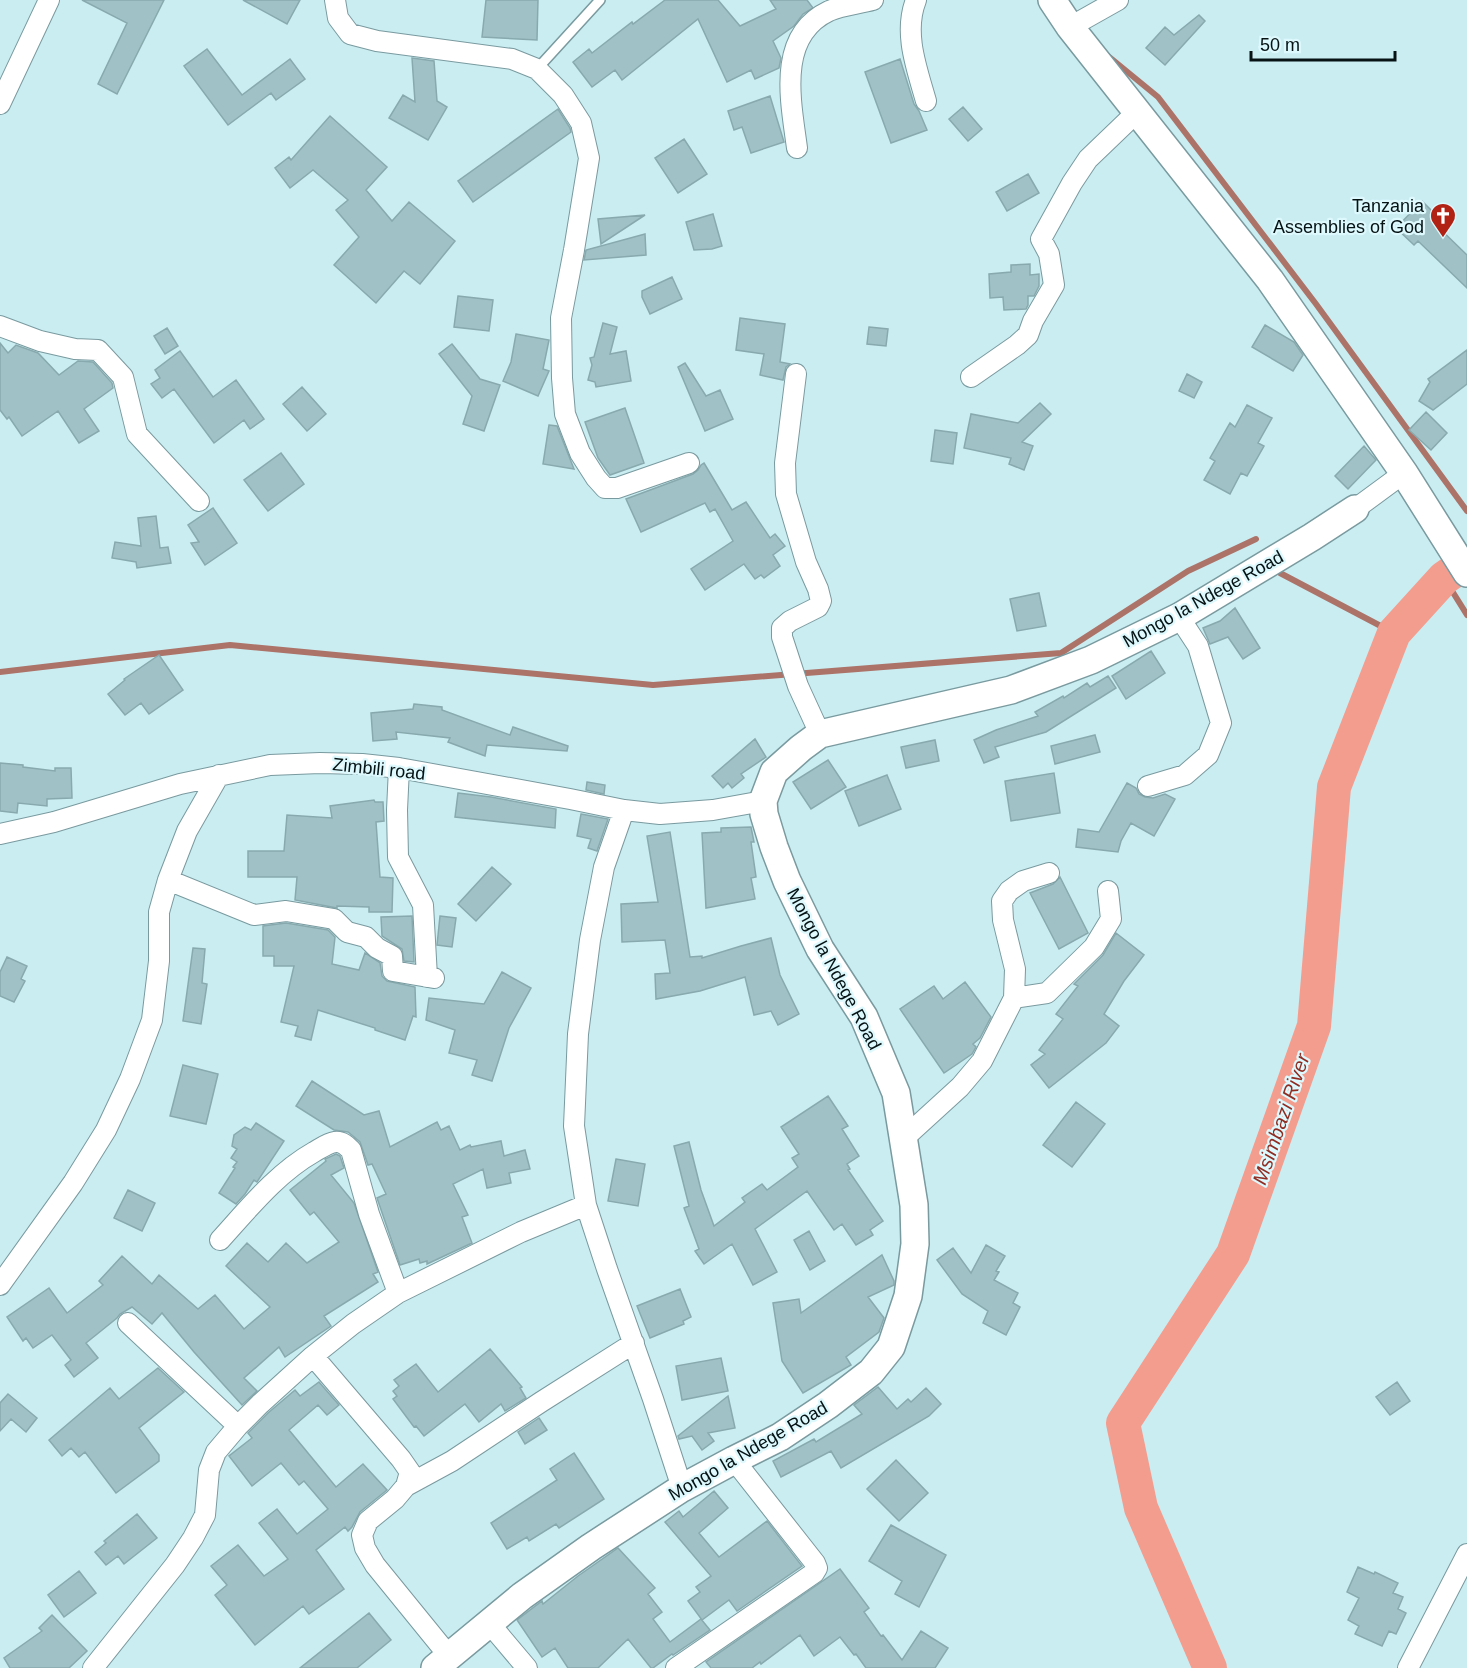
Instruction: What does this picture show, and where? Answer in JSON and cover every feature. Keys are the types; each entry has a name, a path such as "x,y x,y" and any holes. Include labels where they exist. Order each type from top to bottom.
{"street":[{"path":"0,104 49,0"},
{"path":"335,0 338,18 350,34 377,41 512,59 537,69 563,95 581,123 589,158 561,318 561,378 565,414 580,453 605,488 617,488 689,463"},
{"path":"797,148 789,90 793,55 802,32 814,20 830,11 873,0"},
{"path":"916,0 910,39 926,101"},
{"path":"1052,0 1070,27 1270,280 1404,473 1467,573"},
{"path":"1070,27 1118,0"},
{"path":"971,377 1028,335 1033,321 1054,285 1048,254 1041,238 1088,159 1137,112"},
{"path":"0,326 39,341 75,349 98,350 123,377 137,434 199,501"},
{"path":"796,374 785,463 786,494 821,601 818,607 790,621 782,628 782,637 798,686 820,734"},
{"name":"Mongo la Ndege Road","path":"442,1662 522,1596 554,1573 682,1488 780,1437 828,1405 871,1372 891,1347 908,1296 915,1244 914,1205 896,1093 864,1017 820,949 787,881 774,847 764,814 763,801 774,772 820,734 1011,690 1091,660 1179,616 1312,537 1404,473"},
{"path":"1148,786 1185,775 1208,755 1221,723 1197,646 1179,616"},
{"name":"Zimbili road","path":"0,834 54,822 180,784 270,765 341,763 399,768 624,810 660,814 713,810 763,801"},
{"path":"168,880 254,915 285,911 334,919 347,932 366,937 377,948 392,956 393,971 431,977 423,905 398,857 399,768"},
{"path":"0,1286 106,1130 130,1079 152,1020 159,961 159,912 168,880 187,831 219,775"},
{"path":"624,810 602,877 590,940 578,1034 574,1126 586,1205 682,1488"},
{"path":"903,1139 960,1087 982,1060 1014,998 1015,969 1003,920 1002,901 1009,891 1023,881 1049,873"},
{"path":"1014,998 1047,993 1094,947 1111,919 1108,891"},
{"path":"220,1240 272,1184 301,1159 337,1142 345,1144 351,1150 369,1214 398,1293"},
{"path":"93,1668 175,1565 193,1538 205,1515 209,1470 216,1452 238,1426 313,1356 353,1324 398,1293 521,1232 586,1205"},
{"path":"128,1323 238,1426"},
{"path":"442,1662 365,1548 362,1535 368,1521 395,1499 406,1486 452,1461 634,1343"},
{"path":"313,1356 401,1459 410,1472 406,1486"},
{"path":"676,1668 814,1573 817,1568 734,1460"},
{"path":"1408,1668 1467,1554"},
{"path":"489,1623 527,1668"}],"lane":[{"path":"537,69 600,0"}],"building":[{"path":"82,0 164,0 117,94 98,84 127,23"},
{"path":"243,0 300,0 287,24"},
{"path":"486,0 538,0 537,40 482,37"},
{"path":"665,0 718,0 740,26 776,9 770,0 807,0 813,8 773,41 781,58 779,68 755,79 751,70 727,82 698,19 622,80 615,70 592,87 573,62 589,49 592,53"},
{"path":"1199,15 1205,21 1165,65 1146,48 1165,27 1174,35"},
{"path":"207,49 242,95 290,59 305,79 276,100 271,93 228,125 184,66"},
{"path":"412,58 434,61 437,101 447,107 428,140 389,118 403,95 415,102"},
{"path":"900,59 914,104 927,130 891,143 865,72"},
{"path":"770,96 784,142 751,153 742,127 734,130 728,111"},
{"path":"963,107 982,129 968,141 949,119"},
{"path":"558,109 571,132 473,202 458,181"},
{"path":"330,116 387,167 366,190 392,221 409,202 455,241 420,284 404,271 376,303 334,265 359,237 336,210 348,200 313,170 290,188 275,168 289,157 291,160"},
{"path":"684,139 707,174 678,193 655,158"},
{"path":"1028,174 1039,193 1007,211 996,192"},
{"path":"1422,201 1437,216 1432,221 1467,255 1467,288 1418,241 1414,245 1396,228"},
{"path":"713,214 722,246 694,250 686,222"},
{"path":"645,215 601,244 598,219"},
{"path":"645,234 646,255 584,260 586,250"},
{"path":"1030,264 1030,275 1039,274 1039,286 1034,296 1028,296 1026,309 1004,310 1003,297 990,298 989,274 1011,272 1011,265"},
{"path":"672,277 682,299 650,314 642,297 642,291"},
{"path":"458,296 493,300 489,331 454,327"},
{"path":"740,318 785,324 780,362 790,364 786,367 783,380 760,375 764,354 736,350"},
{"path":"603,323 617,327 610,354 626,351 631,381 596,387 595,382 588,380 592,365 590,358 594,357"},
{"path":"1265,325 1294,342 1303,355 1293,371 1252,347"},
{"path":"869,327 888,329 886,346 867,344"},
{"path":"167,328 178,346 165,354 154,336"},
{"path":"516,334 549,340 543,369 549,371 538,396 503,381 511,362"},
{"path":"0,343 8,353 16,345 38,353 59,375 78,361 93,362 112,383 113,388 84,409 99,431 79,443 58,411 22,436 9,417 7,419 0,410"},
{"path":"452,344 480,379 500,385 484,431 463,424 472,396 439,354"},
{"path":"1467,350 1467,384 1433,410 1419,401 1430,382 1428,379"},
{"path":"180,351 213,397 236,380 264,419 250,429 244,420 214,443 174,389 162,398 151,384 160,378 155,370"},
{"path":"685,363 706,396 720,390 733,419 705,431 678,367"},
{"path":"1187,374 1202,382 1194,398 1179,391"},
{"path":"302,387 326,414 307,431 283,404"},
{"path":"1040,403 1051,414 1022,442 1033,446 1024,470 1009,464 1011,458 964,448 971,414 1018,423"},
{"path":"1247,405 1272,418 1258,443 1264,446 1247,476 1241,473 1230,494 1204,480 1215,461 1210,458 1230,423 1235,427"},
{"path":"625,408 644,463 610,475 598,458 585,422"},
{"path":"1426,412 1447,433 1431,450 1409,430"},
{"path":"549,425 557,426 574,469 543,464"},
{"path":"935,430 957,433 953,464 931,461"},
{"path":"1364,446 1376,460 1348,489 1335,476"},
{"path":"281,453 304,484 268,511 244,480"},
{"path":"704,463 732,510 746,502 770,538 775,534 785,546 773,555 780,566 764,578 761,575 755,579 744,564 705,590 691,569 733,541 715,509 710,512 705,503 641,532 626,499 693,474"},
{"path":"213,508 237,543 205,565 191,543 199,542 188,525"},
{"path":"156,516 160,548 168,547 171,563 137,568 136,562 112,558 115,542 141,546 138,518"},
{"path":"1039,593 1046,626 1017,631 1010,599"},
{"path":"1235,608 1260,648 1243,659 1228,637 1210,644 1203,628 1220,621"},
{"path":"1151,651 1165,673 1126,699 1112,676"},
{"path":"159,655 183,690 149,714 141,703 125,715 108,694 124,679"},
{"path":"1108,676 1116,688 1046,732 995,747 999,757 984,763 974,740 1038,716 1035,712 1063,696 1064,698 1087,683 1090,687"},
{"path":"414,704 442,707 442,710 510,735 513,727 568,746 567,751 487,745 485,756 448,742 450,738 396,732 397,739 373,741 371,713 413,709"},
{"path":"1095,735 1100,752 1055,764 1051,746"},
{"path":"755,739 766,757 741,774 744,778 732,788 728,783 723,788 712,776"},
{"path":"935,740 939,761 906,768 901,747"},
{"path":"828,760 846,787 811,809 793,782"},
{"path":"0,763 55,771 55,768 71,768 72,798 47,799 47,806 18,803 17,813 0,811"},
{"path":"1054,773 1060,813 1011,821 1005,781"},
{"path":"887,775 901,809 859,826 845,791"},
{"path":"587,782 605,785 604,794 586,790"},
{"path":"1127,783 1145,797 1153,798 1165,794 1175,799 1154,836 1131,823 1118,852 1076,847 1078,829 1099,832"},
{"path":"458,793 556,809 555,828 455,817"},
{"path":"374,800 383,802 384,821 376,822 380,877 393,878 392,912 369,912 369,907 337,906 337,908 295,900 297,877 248,877 248,851 284,851 287,815 332,818 330,806"},
{"path":"581,814 608,819 597,851 588,848 591,839 577,836"},
{"path":"751,827 756,877 751,878 755,899 706,908 702,833 721,832 721,828"},
{"path":"670,832 690,957 702,956 702,958 771,938 780,975 799,1014 778,1025 771,1011 754,1015 745,977 700,991 656,999 655,974 670,973 665,940 622,942 621,904 658,902 647,836"},
{"path":"492,867 511,884 476,921 458,904"},
{"path":"1060,877 1088,933 1059,949 1030,893 1053,884"},
{"path":"412,916 414,962 404,961 402,949 382,936 381,917"},
{"path":"440,916 456,918 452,947 437,945"},
{"path":"286,923 328,930 335,937 332,964 359,970 365,953 380,963 382,976 387,981 415,987 416,1017 413,1016 405,1040 318,1010 311,1040 295,1036 298,1026 281,1022 294,966 274,966 274,956 263,956 263,926"},
{"path":"1116,933 1144,955 1124,981 1104,1014 1119,1026 1106,1043 1049,1088 1031,1065 1045,1054 1039,1050 1063,1019 1056,1014 1078,986 1074,984 1103,955"},
{"path":"193,948 205,949 202,983 207,984 201,1024 183,1021"},
{"path":"7,957 27,966 21,979 25,981 14,1002 0,996 0,972"},
{"path":"502,972 531,988 509,1028 492,1081 472,1075 477,1060 449,1053 455,1030 426,1020 429,998 484,1004"},
{"path":"965,982 991,1017 980,1038 973,1044 976,1047 972,1054 944,1073 900,1009 934,986 943,999"},
{"path":"183,1065 218,1074 206,1124 170,1116"},
{"path":"312,1081 364,1115 379,1111 390,1147 437,1122 441,1130 449,1126 460,1150 470,1145 471,1147 501,1141 504,1156 525,1150 530,1169 509,1173 511,1183 487,1188 483,1169 453,1184 468,1215 462,1217 472,1243 427,1264 427,1261 420,1263 419,1259 400,1265 377,1198 386,1194 372,1164 368,1165 360,1142 348,1132 334,1130 296,1106"},
{"path":"828,1096 848,1126 842,1129 859,1156 847,1164 850,1169 848,1170 883,1221 870,1230 873,1235 856,1245 842,1224 834,1230 807,1191 755,1229 777,1272 753,1285 732,1244 704,1264 695,1251 699,1249 684,1208 689,1206 674,1146 689,1142 701,1190 714,1226 745,1202 742,1198 762,1184 767,1190 798,1167 792,1158 799,1154 781,1127"},
{"path":"1076,1102 1105,1124 1072,1167 1043,1145"},
{"path":"256,1123 284,1141 257,1182 254,1180 236,1204 219,1193 237,1162 231,1158 237,1149 232,1146 234,1135 245,1127 251,1130"},
{"path":"336,1154 340,1156 344,1168 331,1175 354,1203 378,1272 373,1274 378,1282 324,1316 331,1326 285,1357 279,1347 244,1378 257,1391 242,1405 162,1313 152,1324 132,1307 120,1314 86,1343 98,1358 74,1377 65,1365 71,1360 52,1335 33,1348 26,1338 23,1341 7,1317 49,1288 67,1313 103,1285 99,1281 122,1256 152,1284 159,1275 198,1309 215,1295 244,1329 270,1307 226,1266 247,1243 268,1262 286,1243 307,1263 339,1242 314,1212 310,1215 290,1190 326,1161 325,1159"},
{"path":"616,1159 645,1164 638,1206 608,1201"},
{"path":"128,1190 155,1203 142,1231 114,1218"},
{"path":"809,1231 825,1261 810,1270 794,1240"},
{"path":"986,1245 1005,1256 996,1271 999,1272 994,1280 1018,1293 1013,1303 1020,1307 1006,1335 983,1323 988,1311 962,1294 937,1260 953,1248 971,1273"},
{"path":"882,1255 894,1285 868,1297 884,1318 879,1332 846,1357 851,1365 803,1393 782,1361 773,1303 799,1299 801,1313"},
{"path":"680,1289 691,1317 683,1321 684,1324 650,1338 637,1306"},
{"path":"490,1349 522,1387 520,1388 526,1398 505,1411 501,1404 479,1422 465,1404 424,1436 416,1426 414,1427 393,1399 397,1396 393,1391 399,1386 394,1380 416,1364 438,1392"},
{"path":"721,1358 728,1391 682,1400 676,1366"},
{"path":"158,1368 184,1392 139,1428 159,1455 159,1461 116,1493 85,1452 79,1457 71,1448 62,1456 49,1440 110,1388 119,1399"},
{"path":"319,1382 339,1405 327,1415 318,1405 289,1430 336,1487 363,1464 387,1490 360,1512 348,1531 345,1527 316,1550 344,1589 309,1614 303,1606 255,1645 215,1595 227,1585 211,1566 238,1545 264,1576 288,1559 259,1523 277,1509 297,1534 328,1509 304,1481 299,1485 281,1463 252,1486 229,1456 252,1438 248,1433 295,1390 300,1396"},
{"path":"1397,1382 1410,1401 1390,1415 1376,1397"},
{"path":"878,1387 897,1409 908,1399 911,1402 926,1388 941,1404 929,1416 841,1468 831,1451 781,1477 773,1461 814,1439 816,1442 862,1414 854,1405"},
{"path":"8,1394 37,1418 26,1432 11,1419 0,1431 0,1403"},
{"path":"728,1396 735,1428 708,1433 714,1441 702,1450 692,1436 679,1439 678,1436"},
{"path":"539,1418 547,1430 525,1444 518,1432"},
{"path":"574,1453 604,1499 559,1528 556,1524 529,1541 527,1537 507,1549 491,1523 557,1480 550,1469"},
{"path":"896,1460 928,1493 899,1521 867,1489"},
{"path":"714,1491 728,1508 699,1533 719,1557 767,1521 802,1566 737,1611 729,1600 702,1620 688,1601 700,1592 696,1587 711,1576 665,1522 679,1511 683,1517"},
{"path":"137,1514 157,1538 124,1564 118,1556 106,1565 95,1552 106,1543 104,1541"},
{"path":"891,1525 946,1555 919,1607 895,1594 902,1581 869,1561"},
{"path":"618,1548 655,1588 648,1594 662,1612 653,1619 670,1642 701,1619 710,1630 653,1668 628,1639 598,1668 568,1668 555,1648 542,1657 517,1620 542,1601 543,1604"},
{"path":"1358,1567 1398,1583 1393,1593 1403,1597 1398,1609 1406,1613 1396,1634 1389,1631 1382,1646 1355,1634 1359,1626 1348,1620 1359,1598 1347,1592"},
{"path":"840,1569 869,1608 864,1612 902,1660 921,1631 948,1648 935,1668 866,1668 840,1637 814,1656 800,1635 761,1664 760,1662 752,1668 711,1668 706,1662"},
{"path":"79,1571 96,1593 64,1617 48,1595"},
{"path":"369,1613 391,1640 357,1668 300,1668"},
{"path":"52,1615 87,1651 69,1668 10,1668 4,1658 42,1631 39,1628"}],"waterway":[{"path":"1108,56 1158,97 1316,304 1467,511"},
{"path":"0,672 230,645 653,685 1061,653 1188,571 1256,539"},
{"name":"Msimbazi River","path":"1210,1668 1141,1508 1123,1423 1233,1254 1314,1026 1334,787 1394,633 1444,578 1467,562"},
{"path":"1280,573 1394,633"},
{"path":"1444,578 1467,615"}],"place":[{"name":"Tanzania Assemblies of God","path":"1443,239"}]}
